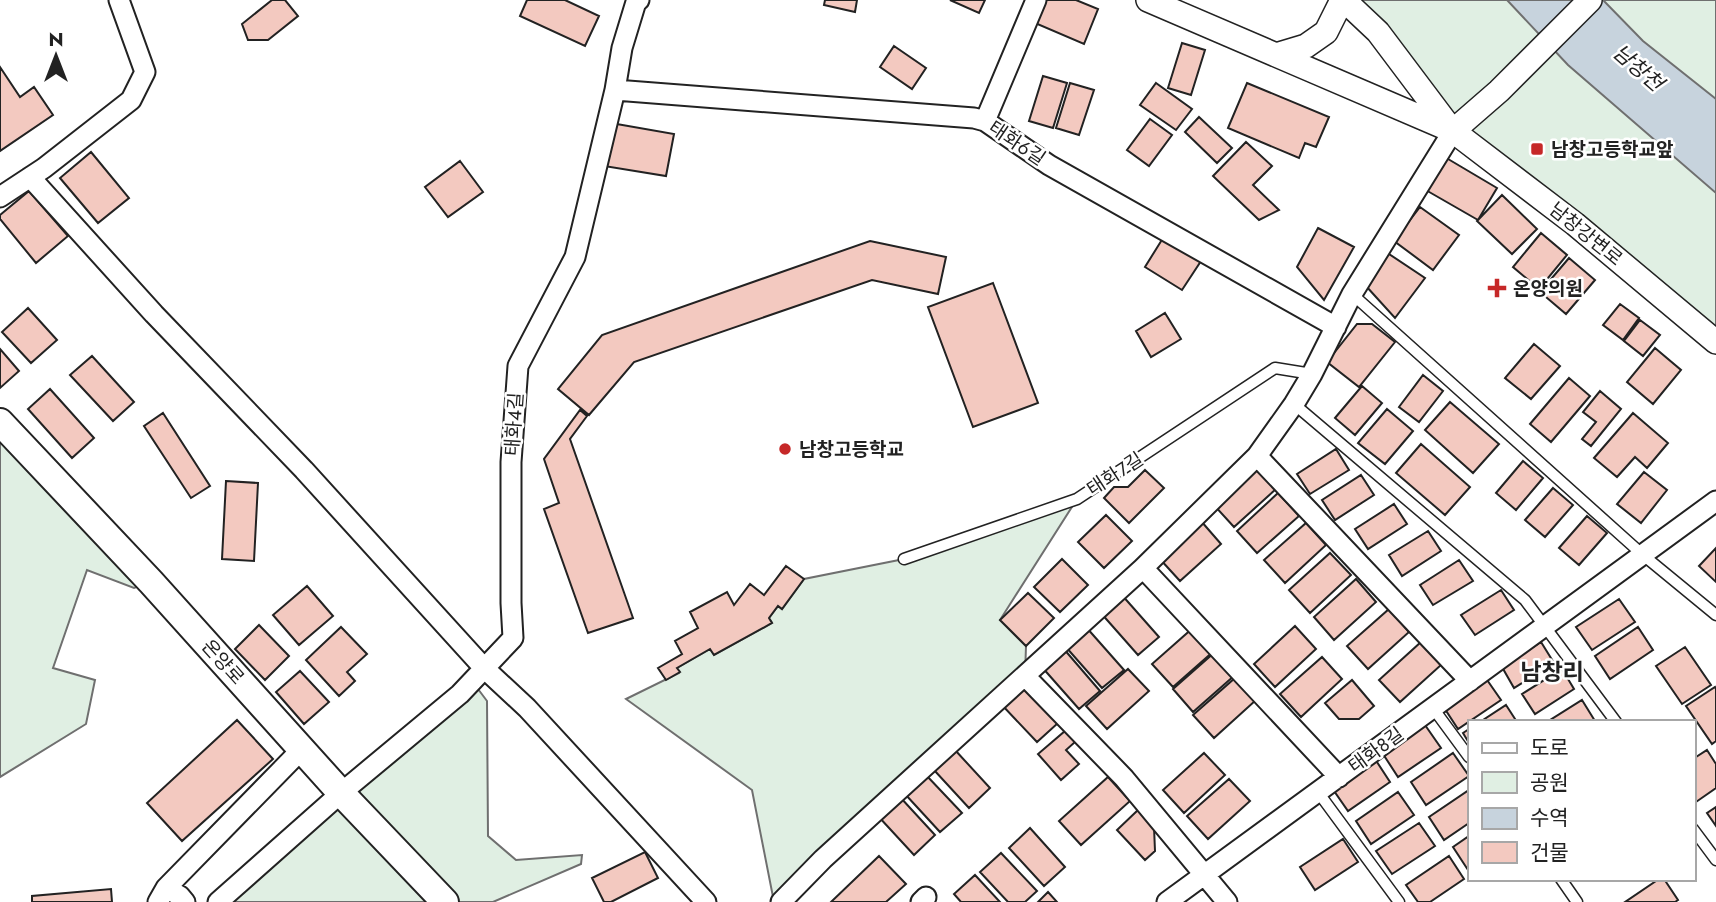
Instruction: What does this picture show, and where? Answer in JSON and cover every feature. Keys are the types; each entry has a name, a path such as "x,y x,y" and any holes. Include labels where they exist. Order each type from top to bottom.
{"main road":[{"name":"온양로","path":"0,422 151,582 341,793 445,902"}],"street":[{"path":"0,197 44,168 131,100 145,72 119,0"},
{"name":"태화4길","path":"218,902 341,793 460,694 513,638 511,462 518,366 575,257 615,90 622,48 636,2 639,0"},
{"path":"985,121 1036,0"},
{"name":"남창강변로","path":"1148,0 1452,131 1575,224 1716,342"},
{"path":"1276,55 1306,46 1326,32 1343,0"},
{"name":"남창강변로","path":"1343,0 1378,33 1452,131"},
{"path":"781,902 822,859 1143,568 1257,456 1312,374 1352,294 1452,131 1499,91 1590,0"},
{"name":"태화6길","path":"615,90 985,121 1049,165 1336,327"},
{"path":"30,177 154,314 304,470 484,668 527,708 706,902"},
{"path":"1257,456 1470,681"},
{"name":"태화8길","path":"1167,902 1716,501"},
{"path":"1143,568 1339,777"},
{"path":"1025,676 1124,778 1227,902"},
{"path":"162,895 302,750"},
{"path":"162,895 180,896 185,902"}],"lane":[{"path":"1352,294 1643,555 1716,615"},
{"name":"태화7길","path":"904,559 1076,499 1275,368 1312,374"},
{"path":"1294,404 1525,600 1614,720"},
{"path":"1433,708 1468,756"},
{"path":"1318,792 1399,902"},
{"path":"1695,832 1716,860"},
{"path":"1561,881 1577,902"}],"green space":[{"path":"1344,0 1716,0 1716,342 1453,131"},
{"path":"0,422 151,582 134,588 87,570 53,668 95,680 86,724 0,777"},
{"path":"1077,499 1000,620 1026,646 1025,676 774,902 752,790 626,699 679,673 677,668 710,649 714,655 772,623 769,618 778,606 782,609 804,579 904,559"},
{"path":"472,681 487,701 488,836 516,860 582,855 581,864 493,902 218,902"}],"water":[{"name":"남창천","path":"1507,0 1603,0 1643,41 1716,99 1716,193 1568,65"}],"building":[{"path":"272,0 285,0 298,16 268,40 248,40 242,24"},
{"path":"527,0 565,0 599,16 585,46 520,16"},
{"path":"825,0 857,0 855,12 824,5"},
{"path":"950,0 985,0 979,13"},
{"path":"1045,0 1076,0 1098,9 1084,44 1035,23"},
{"path":"1182,43 1205,50 1191,95 1168,88"},
{"path":"894,46 926,68 912,89 880,67"},
{"path":"0,67 20,97 34,87 53,115 0,151"},
{"path":"1043,76 1067,83 1053,128 1029,121"},
{"path":"1070,83 1094,90 1079,135 1056,128"},
{"path":"1156,83 1192,109 1176,130 1140,105"},
{"path":"1247,83 1329,117 1316,147 1305,143 1299,158 1228,128"},
{"path":"1199,117 1232,148 1217,163 1185,132"},
{"path":"1150,119 1172,135 1149,166 1127,150"},
{"path":"611,123 674,134 666,176 604,166"},
{"path":"1246,142 1272,166 1253,185 1279,210 1259,220 1213,176"},
{"path":"91,152 129,198 98,223 60,178"},
{"path":"1443,156 1497,188 1478,220 1424,189"},
{"path":"460,161 483,192 448,217 425,187"},
{"path":"29,191 68,236 36,263 0,219 0,215"},
{"path":"1502,195 1537,229 1512,254 1477,221"},
{"path":"1420,207 1459,235 1433,270 1394,241"},
{"path":"1318,228 1354,247 1324,300 1297,267"},
{"path":"1541,233 1567,255 1539,289 1513,267"},
{"path":"1163,238 1201,261 1182,290 1145,267"},
{"path":"870,241 946,257 938,294 872,280 634,362 589,415 558,389 602,335"},
{"path":"1386,252 1425,278 1395,318 1366,286"},
{"path":"1569,258 1595,280 1566,314 1540,292"},
{"path":"993,283 1038,403 973,427 928,307"},
{"path":"1620,304 1639,318 1623,340 1603,325"},
{"path":"28,308 57,340 31,363 2,332"},
{"path":"1165,313 1181,339 1151,357 1136,331"},
{"path":"1640,320 1660,335 1643,356 1624,341"},
{"path":"1357,324 1372,324 1395,342 1359,387 1327,362"},
{"path":"1534,344 1560,366 1531,399 1505,378"},
{"path":"1655,348 1681,370 1653,404 1627,382"},
{"path":"0,349 19,371 0,388"},
{"path":"92,356 134,402 113,421 70,375"},
{"path":"1423,375 1443,391 1419,422 1399,407"},
{"path":"1569,378 1590,396 1551,442 1530,424"},
{"path":"1362,386 1382,403 1355,435 1335,418"},
{"path":"50,389 94,438 72,458 28,409"},
{"path":"1600,391 1621,409 1591,446 1582,439 1596,422 1583,412"},
{"path":"1450,402 1499,444 1473,473 1425,430"},
{"path":"1387,409 1413,431 1385,464 1358,443"},
{"path":"580,410 587,416 570,439 633,618 588,633 544,509 559,503 544,459"},
{"path":"163,413 210,486 191,498 144,426"},
{"path":"1633,413 1668,443 1647,468 1635,457 1617,477 1594,458"},
{"path":"1421,444 1470,487 1445,515 1396,473"},
{"path":"1336,449 1349,470 1310,494 1297,474"},
{"path":"1523,461 1543,478 1516,510 1496,493"},
{"path":"1255,467 1276,489 1234,527 1213,504"},
{"path":"1145,470 1164,488 1129,523 1104,498 1114,487 1128,487"},
{"path":"1644,472 1667,490 1641,523 1617,504"},
{"path":"1361,475 1374,495 1335,520 1322,500"},
{"path":"226,481 258,483 254,561 222,559"},
{"path":"1553,488 1573,505 1545,537 1525,520"},
{"path":"1278,493 1299,516 1257,553 1237,531"},
{"path":"1394,504 1407,524 1368,549 1355,529"},
{"path":"1106,515 1132,541 1104,568 1078,542"},
{"path":"1587,516 1607,533 1579,565 1559,548"},
{"path":"1201,521 1221,544 1180,581 1159,558"},
{"path":"1306,523 1326,545 1285,583 1264,560"},
{"path":"1428,531 1441,551 1402,576 1389,555"},
{"path":"1716,548 1716,582 1699,566"},
{"path":"1330,553 1351,575 1310,613 1289,590"},
{"path":"1062,559 1088,585 1060,612 1034,587"},
{"path":"1459,560 1473,581 1433,605 1420,585"},
{"path":"786,566 804,579 782,609 778,606 769,618 772,623 714,655 710,649 677,668 680,672 666,680 658,668 682,654 675,641 698,628 690,612 727,592 734,605 750,584 764,595"},
{"path":"1356,579 1376,602 1334,640 1314,617"},
{"path":"307,586 333,616 299,645 273,615"},
{"path":"1501,590 1514,610 1475,635 1461,615"},
{"path":"1028,593 1054,618 1026,646 1000,620"},
{"path":"1121,594 1159,637 1138,655 1100,612"},
{"path":"1619,599 1635,622 1592,650 1576,627"},
{"path":"1389,609 1409,632 1368,669 1347,646"},
{"path":"259,625 289,656 265,680 235,649"},
{"path":"1295,626 1316,649 1275,687 1254,664"},
{"path":"341,627 367,654 347,672 355,681 339,696 306,660"},
{"path":"1086,627 1124,670 1102,688 1065,646"},
{"path":"1194,627 1215,650 1173,687 1152,664"},
{"path":"1638,627 1653,650 1610,679 1595,656"},
{"path":"1421,642 1441,665 1400,702 1379,680"},
{"path":"1541,642 1554,663 1514,688 1502,667"},
{"path":"1685,647 1711,685 1682,704 1656,666"},
{"path":"1063,648 1100,691 1079,709 1041,666"},
{"path":"1215,652 1235,675 1193,712 1173,689"},
{"path":"1322,657 1342,679 1301,717 1280,694"},
{"path":"1128,669 1149,691 1107,729 1086,706"},
{"path":"1562,669 1574,689 1535,714 1522,694"},
{"path":"300,671 329,702 304,724 276,692"},
{"path":"1485,677 1501,700 1458,729 1443,706"},
{"path":"1235,678 1256,700 1214,738 1193,715"},
{"path":"1352,680 1374,706 1359,719 1339,719 1325,703"},
{"path":"1022,684 1058,723 1037,742 1001,704"},
{"path":"1715,687 1716,741 1712,744 1686,706"},
{"path":"1582,700 1594,720 1550,720"},
{"path":"1506,705 1516,720 1483,720"},
{"path":"237,720 273,759 182,841 147,803"},
{"path":"1425,725 1441,748 1398,777 1383,754"},
{"path":"1065,731 1075,742 1066,750 1079,764 1061,780 1038,754"},
{"path":"955,750 990,788 969,808 934,770"},
{"path":"1707,750 1716,764 1716,788 1696,802 1695,801 1695,758"},
{"path":"1204,753 1225,775 1184,813 1163,790"},
{"path":"1453,753 1468,775 1426,805 1411,782"},
{"path":"1375,759 1390,782 1348,811 1332,788"},
{"path":"926,775 962,813 940,832 905,794"},
{"path":"1108,777 1130,801 1081,845 1059,821"},
{"path":"1229,779 1250,801 1208,839 1187,816"},
{"path":"1468,791 1468,824 1444,840 1429,817"},
{"path":"1398,792 1414,815 1371,844 1356,821"},
{"path":"900,797 935,835 914,855 878,816"},
{"path":"1716,807 1716,826 1707,813"},
{"path":"1138,810 1154,827 1155,851 1145,860 1117,830"},
{"path":"1419,823 1435,846 1392,874 1376,851"},
{"path":"1030,828 1065,867 1044,886 1009,848"},
{"path":"1468,837 1468,870 1453,847"},
{"path":"1343,839 1358,862 1315,890 1300,867"},
{"path":"645,852 658,878 611,902 604,902 592,878"},
{"path":"1001,853 1037,891 1025,902 1008,902 980,872"},
{"path":"879,856 906,884 886,902 831,902"},
{"path":"1449,856 1464,879 1430,902 1418,902 1406,885"},
{"path":"975,875 1000,902 961,902 954,894"},
{"path":"1656,881 1665,881 1678,900 1675,902 1625,902"},
{"path":"111,889 112,902 32,902 32,896"},
{"path":"1048,892 1057,902 1038,902"}],"place":[{"name":"남창고등학교앞","path":"1537,149"},
{"name":"온양의원","path":"1497,288"},
{"name":"남창고등학교","path":"785,449"}],"district":[{"name":"남창리","path":"1552,672"}]}
